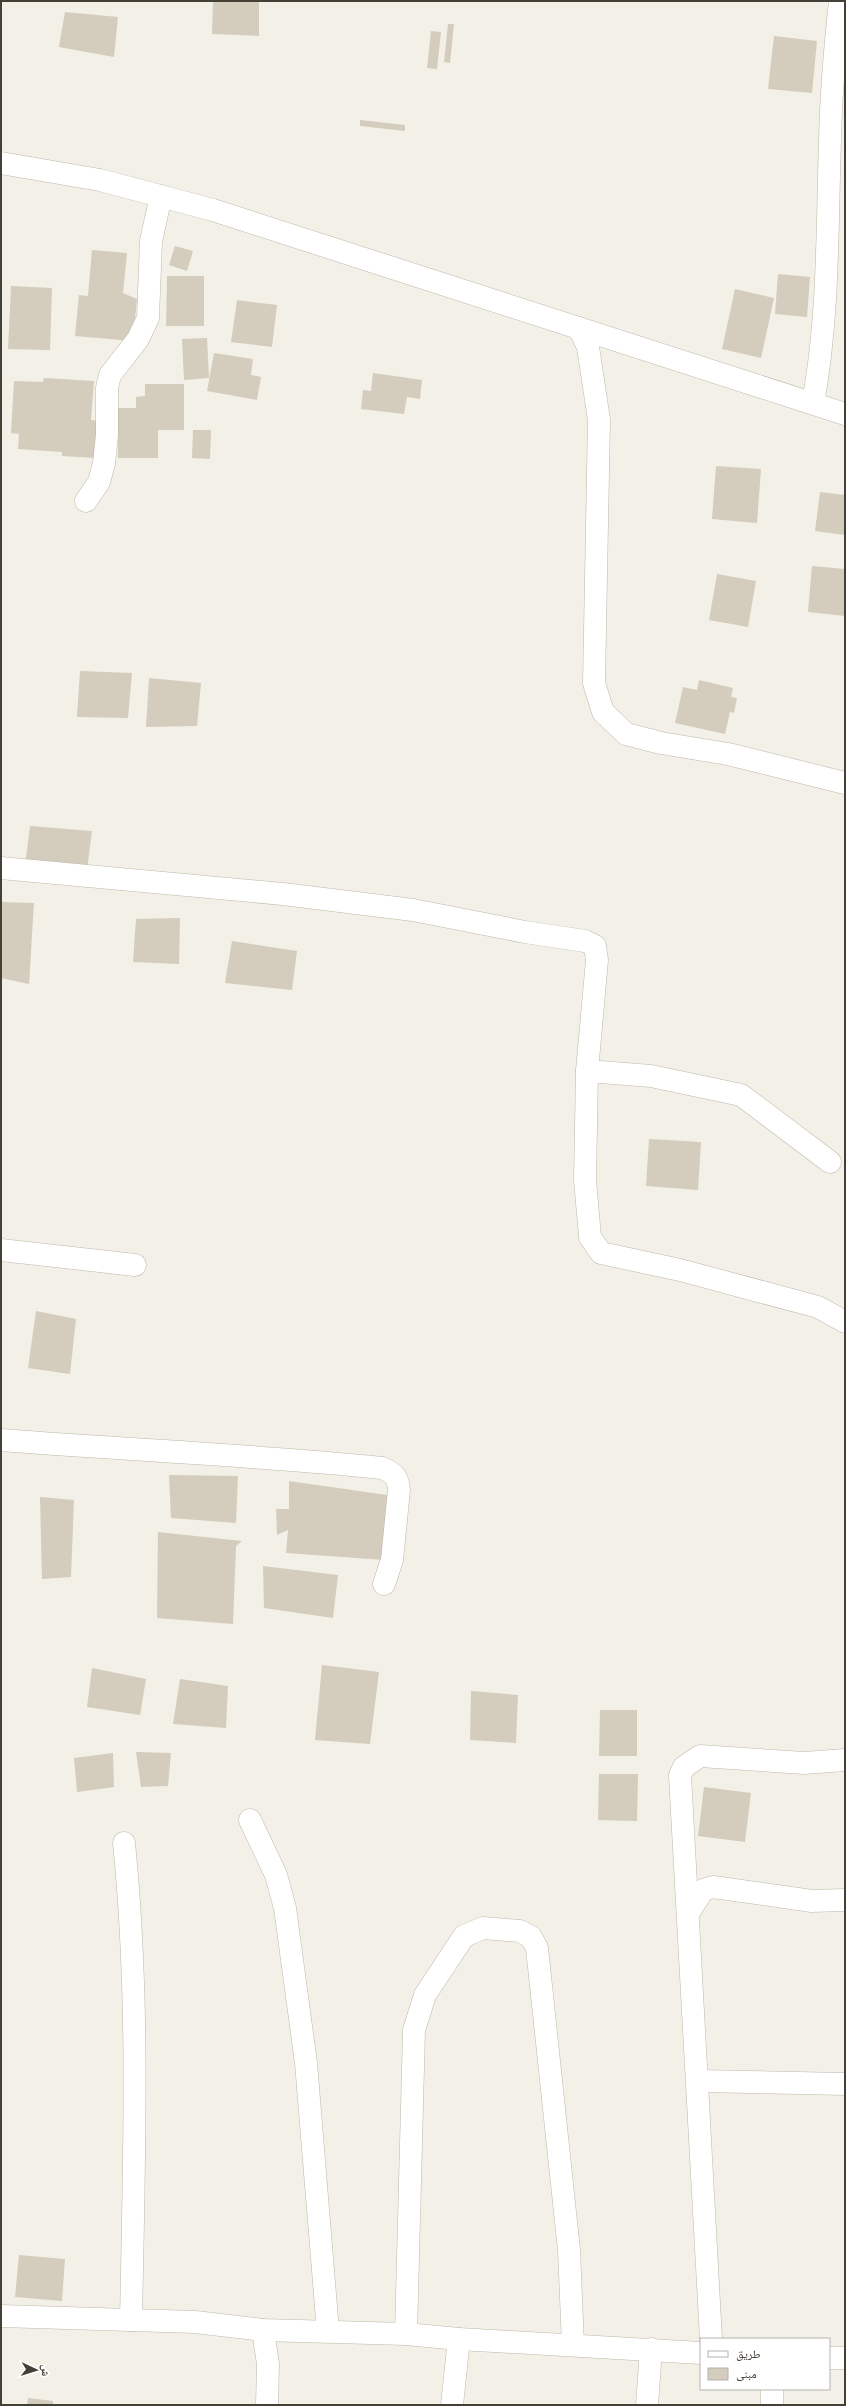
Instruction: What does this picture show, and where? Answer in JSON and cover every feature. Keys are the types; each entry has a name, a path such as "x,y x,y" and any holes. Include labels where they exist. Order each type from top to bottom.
{"street":[{"path":"813,403 819,371 829,233 830,140 840,1"},
{"path":"1,163 100,180 213,210 845,414"},
{"path":"86,501 99,482 104,463 107,435 107,388 110,375 138,339 148,318 152,241 161,196"},
{"path":"579,328 588,348 599,420 594,683 603,712 626,734 661,743 728,754 845,783"},
{"path":"1,868 283,894 413,910 526,932 585,941 595,946 597,960 587,1071 585,1180 590,1237 600,1253 680,1270 818,1307 845,1322"},
{"path":"587,1071 651,1076 741,1095 830,1162"},
{"path":"1,1250 135,1265"},
{"path":"1,1440 89,1447 160,1450 382,1468 394,1473 398,1481 399,1490 392,1560 384,1584"},
{"path":"710,2338 698,2080 680,1776 684,1767 700,1756 804,1763 845,1760"},
{"path":"250,1820 276,1875 285,1908 306,2063 328,2330"},
{"path":"124,1842 130,1902 135,2055 131,2320"},
{"path":"688,1912 703,1890 713,1887 812,1901 845,1900"},
{"path":"406,2334 414,2030 426,1995 443,1967 464,1936 483,1928 520,1931 531,1937 537,1948 570,2250 573,2345"},
{"path":"698,2080 845,2084"},
{"path":"1,2316 195,2322 263,2330 328,2330 406,2334 459,2339 700,2353"},
{"path":"263,2330 268,2364 267,2405"},
{"path":"452,2405 459,2339"},
{"path":"647,2405 650,2349"},
{"path":"830,2358 845,2358"},
{"path":"772,2390 772,2405"}],"building":[{"path":"213,1 259,1 259,36 212,34"},
{"path":"65,12 118,17 114,57 59,47"},
{"path":"448,24 454,24 450,63 444,62"},
{"path":"431,31 441,32 437,69 427,68"},
{"path":"774,36 817,41 812,93 768,89"},
{"path":"360,120 405,125 405,131 360,126"},
{"path":"175,246 193,251 187,271 169,265"},
{"path":"92,250 127,253 123,293 137,299 133,341 75,336 79,295 88,296"},
{"path":"778,274 810,277 807,317 775,314"},
{"path":"167,276 204,276 204,326 166,326"},
{"path":"11,286 52,288 50,350 8,349"},
{"path":"735,289 774,298 761,358 722,349"},
{"path":"237,300 277,305 272,347 231,342"},
{"path":"207,338 209,378 184,380 182,339"},
{"path":"214,353 253,359 251,375 261,377 257,400 207,391"},
{"path":"373,373 422,380 420,399 407,397 404,414 361,409 363,390 371,391"},
{"path":"44,378 94,381 91,420 98,421 95,458 62,456 62,452 18,449 19,434 11,433 14,381 43,382"},
{"path":"145,384 184,384 184,430 158,430 158,458 118,458 118,408 136,408 136,397 145,396"},
{"path":"193,430 211,430 210,459 192,458"},
{"path":"716,466 761,469 757,523 712,519"},
{"path":"820,492 845,495 845,535 815,531"},
{"path":"812,566 845,569 845,616 808,612"},
{"path":"717,574 756,581 748,627 709,620"},
{"path":"80,671 132,673 128,718 77,717"},
{"path":"149,678 201,683 197,726 146,727"},
{"path":"699,680 733,688 731,697 737,698 734,713 730,712 725,734 675,723 683,687 697,690"},
{"path":"30,826 92,831 87,870 25,865"},
{"path":"1,902 34,903 29,984 1,978"},
{"path":"180,918 179,964 133,962 136,919"},
{"path":"232,941 297,951 292,990 225,983"},
{"path":"649,1139 701,1142 698,1190 646,1186"},
{"path":"36,1311 76,1319 70,1374 28,1368"},
{"path":"169,1475 238,1476 236,1523 171,1518"},
{"path":"289,1481 387,1495 384,1560 286,1553 288,1530 277,1535 276,1509 289,1509"},
{"path":"40,1497 74,1500 71,1577 42,1579"},
{"path":"158,1532 242,1541 236,1546 233,1624 157,1618"},
{"path":"263,1566 338,1575 333,1618 264,1608"},
{"path":"322,1665 379,1672 370,1744 315,1740"},
{"path":"92,1668 146,1679 140,1715 87,1707"},
{"path":"180,1679 228,1686 226,1728 173,1724"},
{"path":"471,1691 518,1695 516,1743 470,1740"},
{"path":"600,1710 637,1710 637,1756 599,1756"},
{"path":"136,1752 171,1753 168,1786 141,1787"},
{"path":"113,1753 114,1787 77,1792 74,1758"},
{"path":"599,1774 638,1774 637,1821 598,1820"},
{"path":"704,1787 751,1793 745,1842 698,1836"},
{"path":"19,2255 65,2259 62,2301 15,2297"},
{"path":"28,2398 53,2401 53,2405 27,2405"}]}
